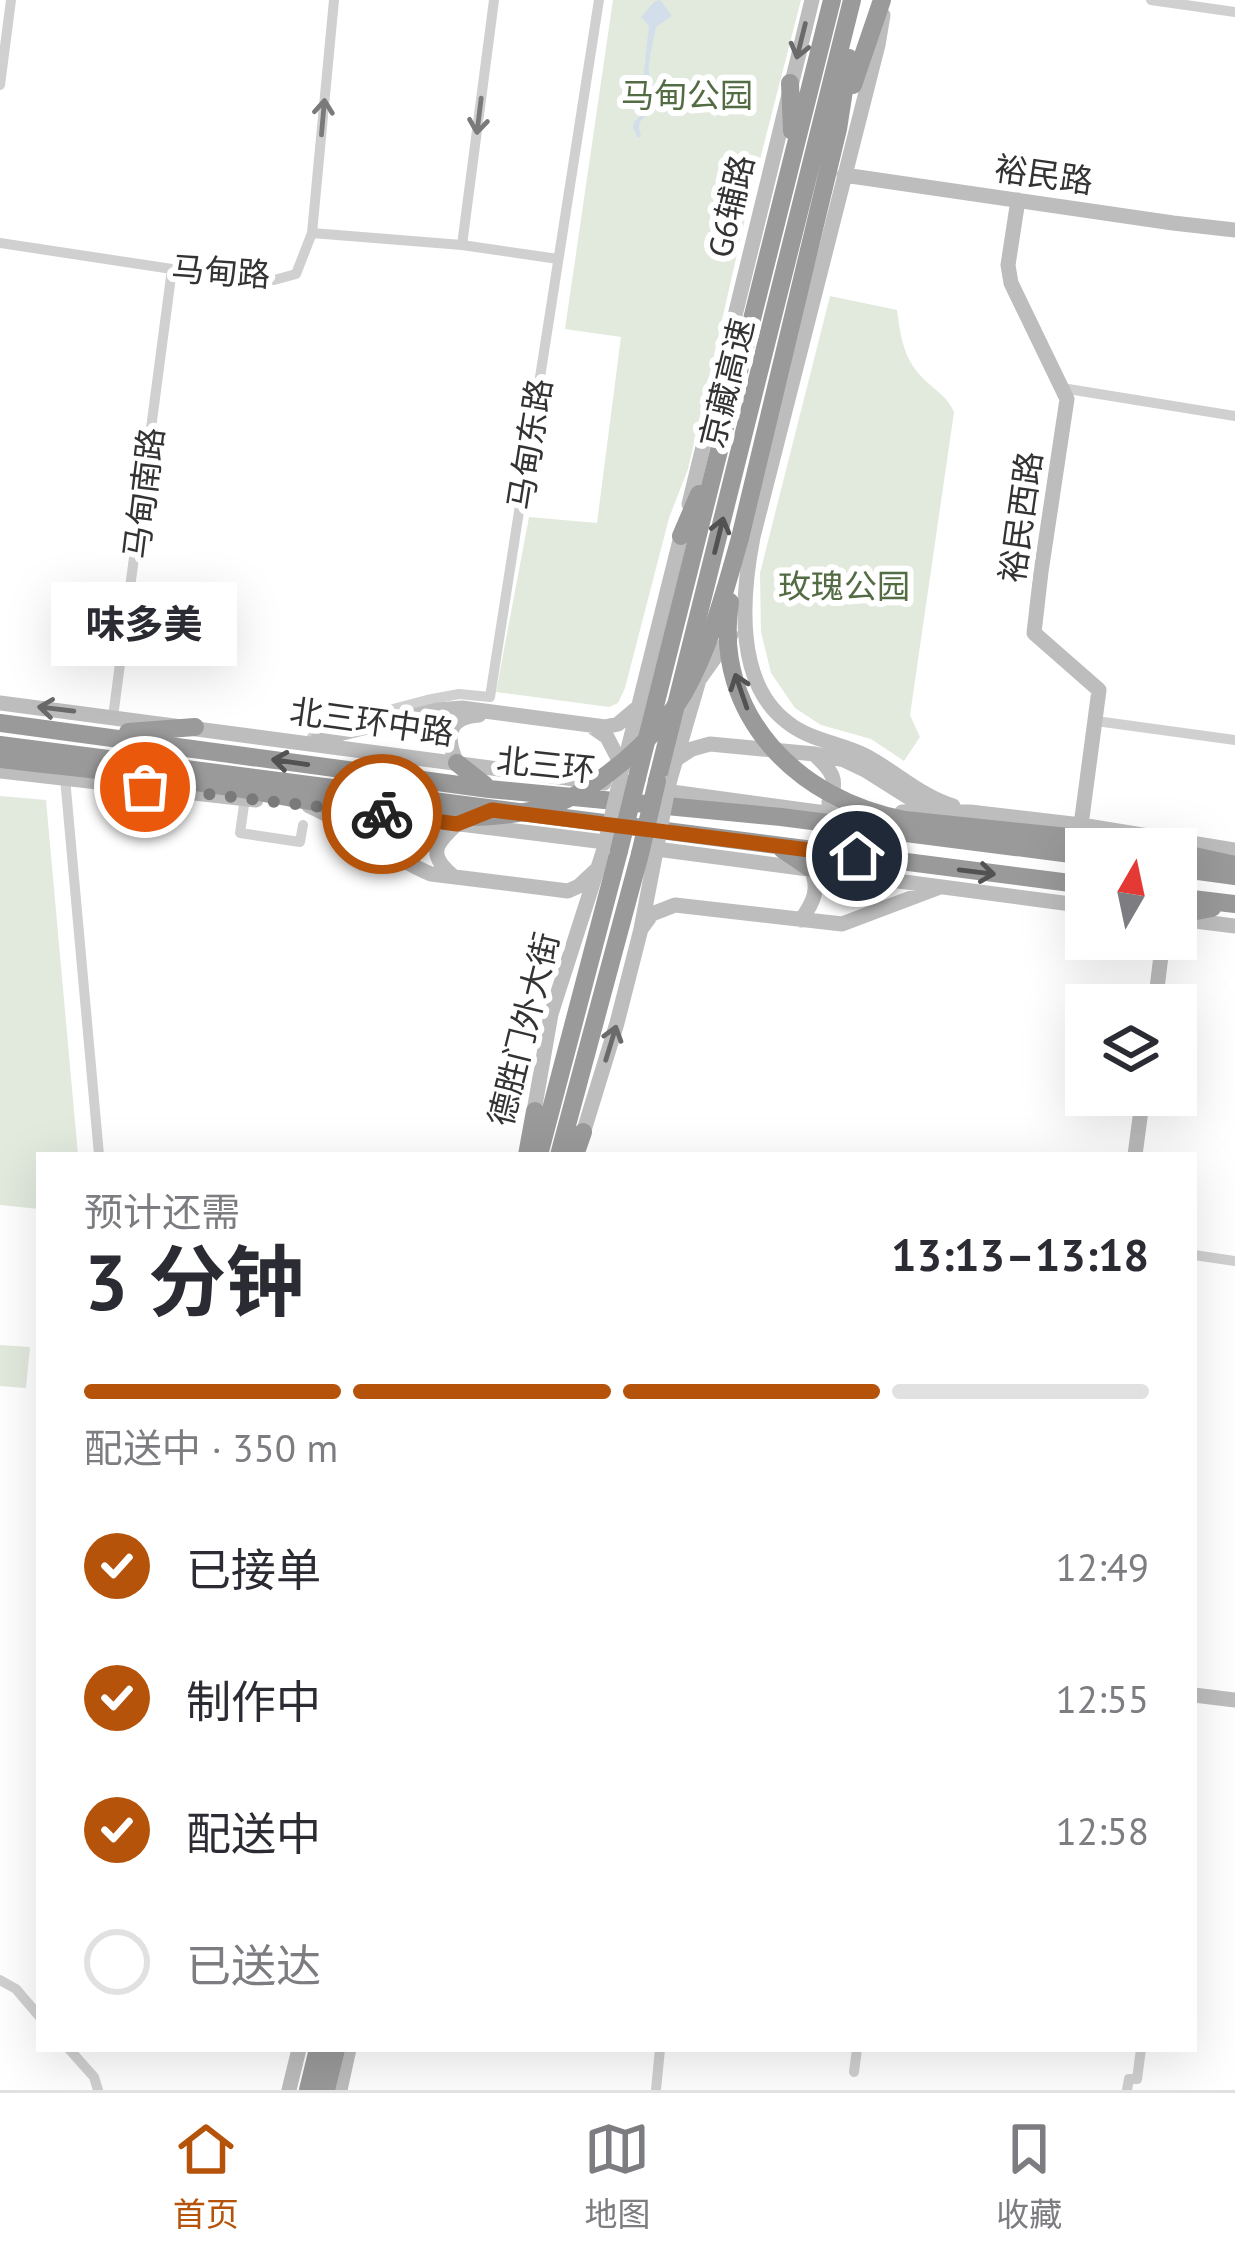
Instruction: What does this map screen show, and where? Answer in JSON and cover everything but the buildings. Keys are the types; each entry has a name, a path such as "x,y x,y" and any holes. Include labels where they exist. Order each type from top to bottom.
{"highway":[{"name":"京藏高速","path":"651,774 722,440 832,0"},
{"path":"855,0 838,129 728,610 728,648 759,733 794,770 848,803 882,816 1065,836"},
{"name":"京藏高速","path":"651,774 691,648 855,0"},
{"path":"838,129 884,0"},
{"path":"790,83 792,154"},
{"path":"681,536 722,440"},
{"path":"698,621 747,538"},
{"path":"0,759 407,814 485,817 550,806 578,794 612,770 662,725 682,696 708,641 747,538"},
{"name":"北三环","path":"0,723 489,788 781,817 1065,853"},
{"path":"90,735 195,727"},
{"name":"北三环","path":"0,745 1065,883"},
{"path":"108,759 181,791"},
{"path":"458,763 489,788"},
{"path":"611,850 651,774"},
{"name":"德胜门外大街","path":"561,1152 647,855 651,774"},
{"path":"457,824 492,810"},
{"path":"781,817 818,812"},
{"path":"778,846 810,868"},
{"name":"德胜门外大街","path":"540,1152 611,850"},
{"path":"1197,857 1235,865"},
{"path":"1197,871 1235,876"},
{"path":"1197,900 1233,904"},
{"path":"1197,912 1233,904"},
{"path":"525,1152 535,1111"},
{"path":"577,1152 584,1132"},
{"path":"308,2090 317,2052"},
{"path":"326,2090 336,2052"}],"main road":[{"name":"G6辅路","path":"651,774 639,706 812,0"},
{"path":"884,0 878,45 747,538 743,618 759,683 784,720 874,760 934,801 970,812"},
{"name":"裕民路","path":"844,175 1235,229"},
{"name":"裕民西路","path":"1018,200 1007,266 1011,284 1067,399 1034,633 1100,690 1081,825"},
{"path":"651,774 686,724 699,680 743,618"},
{"name":"北三环中路","path":"0,703 818,812 970,812 1235,850"},
{"path":"306,742 437,710 462,708 591,726 618,724 639,706"},
{"path":"458,763 449,741 456,722 468,716 501,714"},
{"path":"686,724 710,744"},
{"path":"591,726 651,774"},
{"path":"651,774 692,749 710,744 814,754 865,770 933,813"},
{"path":"814,754 831,770 835,782 829,802 818,812"},
{"path":"0,771 457,824 1065,903"},
{"path":"308,806 339,819 431,874 568,891 598,868"},
{"path":"453,876 436,855 437,845 457,824"},
{"name":"德胜门外大街","path":"535,1111 551,1014 598,868 611,850"},
{"path":"584,1132 641,929 650,880 647,855"},
{"path":"801,920 815,898 810,868"},
{"path":"650,880 675,905 842,924 943,886"},
{"path":"550,890 568,898 577,932"},
{"path":"641,929 652,914 675,905"},
{"path":"1197,920 1235,926"},
{"path":"1135,1152 1140,1116"},
{"path":"1197,1695 1235,1700"},
{"path":"289,2090 298,2052"},
{"path":"340,2090 348,2052"}],"street":[{"path":"0,85 10,0"},
{"path":"312,233 334,0"},
{"path":"462,245 494,0"},
{"name":"马甸东路","path":"306,742 325,727 428,700 459,694 490,697 599,0"},
{"path":"1151,0 1235,12"},
{"name":"马甸路","path":"0,243 274,280 296,274 312,233 462,245 558,259"},
{"name":"马甸南路","path":"113,717 172,269"},
{"path":"1062,388 1235,416"},
{"path":"1096,721 1235,740"},
{"path":"65,778 99,1152"},
{"path":"245,798 240,833 300,842 303,825"},
{"path":"1197,1256 1235,1261"},
{"path":"0,1980 16,1989 36,2012"},
{"path":"72,2052 94,2077 98,2090"},
{"path":"656,2090 660,2052"},
{"path":"854,2072 857,2052"},
{"path":"1127,2090 1129,2079 1137,2079 1141,2052"}],"green space":[{"name":"马甸公园","path":"613,0 801,0 688,469 669,518 625,688 618,703 609,707 496,692 529,517 597,523 621,337 565,329"},
{"name":"玫瑰公园","path":"830,296 897,310 909,359 954,412 910,715 920,737 904,761 871,739 821,725 795,708 771,673 761,632 760,573"},
{"path":"0,796 46,800 78,1152 36,1152 36,1209 0,1205"},
{"path":"0,1345 30,1347 26,1388 0,1386"}],"shaded area":[{"path":"660,0 672,16 656,27 649,72 657,100 641,121 638,138 634,122 648,102 643,81 649,26 641,17"}],"way so far":[{"path":"145,787 382,814"}],"place":[{"name":"味多美","path":"145,787"}],"route":[{"path":"382,814 457,824 492,810 857,856"}]}
